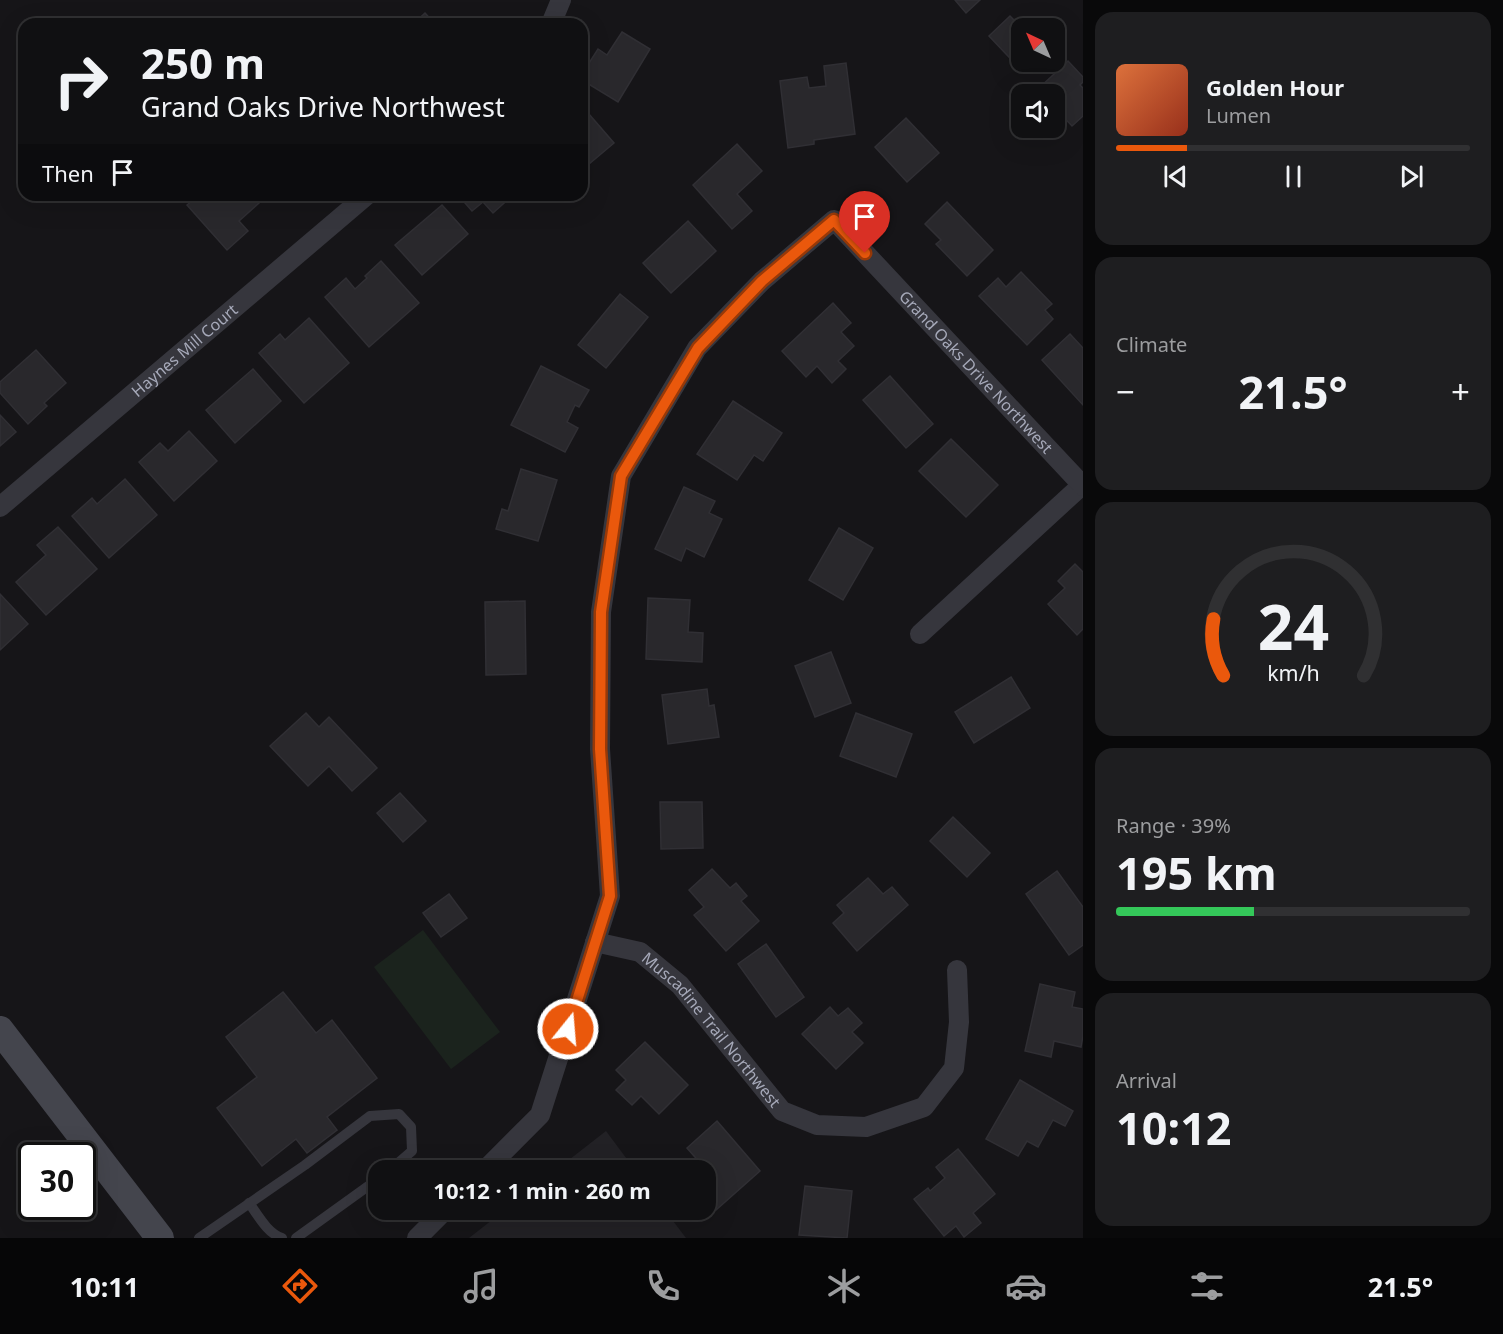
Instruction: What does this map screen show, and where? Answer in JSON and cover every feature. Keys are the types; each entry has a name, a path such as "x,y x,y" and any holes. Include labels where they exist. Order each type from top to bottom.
{"street":[{"path":"554,18 561,0"},
{"name":"Haynes Mill Court","path":"0,507 360,201"},
{"name":"Grand Oaks Drive Northwest","path":"495,1160 540,1115 610,896 600,749 601,612 621,476 698,348 762,281 834,220 1082,486"},
{"path":"920,634 1082,486"},
{"name":"Muscadine Trail Northwest","path":"595,942 640,952 680,985 782,1110 817,1125 866,1128 924,1107 954,1068 959,1022 957,970"},
{"path":"0,1030 160,1238"},
{"path":"417,1238 435,1220"}],"lane":[{"path":"199,1238 305,1165 370,1116 399,1114 411,1128 412,1150 401,1160"},
{"path":"296,1238 368,1186"},
{"path":"249,1203 265,1225 276,1236 282,1238"}],"shaded area":[{"path":"423,930 500,1032 451,1069 374,967"},
{"path":"606,1131 628,1160 569,1160"},
{"path":"492,1220 672,1220 686,1238 469,1238"}],"building":[{"path":"955,0 980,0 966,13"},
{"path":"425,13 430,18 420,18"},
{"path":"1010,16 1012,18 1011,59 989,36"},
{"path":"622,32 650,49 618,102 588,84 588,65 598,49 607,55"},
{"path":"1068,61 1083,77 1080,85 1083,88 1083,116 1072,126 1065,119 1065,84 1043,84 1056,72 1065,72 1065,64"},
{"path":"846,63 855,134 814,140 814,144 788,148 780,81 807,77 809,88 826,86 824,66"},
{"path":"588,113 614,143 588,165"},
{"path":"906,118 939,153 907,182 875,147"},
{"path":"737,144 762,171 737,194 752,211 732,229 693,185"},
{"path":"192,201 261,201 239,221 248,231 227,250 187,205"},
{"path":"463,201 506,201 493,213 483,202 472,211"},
{"path":"947,202 993,250 967,276 936,244 941,240 925,224"},
{"path":"442,205 468,234 422,275 395,245"},
{"path":"688,221 716,251 671,293 643,263"},
{"path":"381,261 419,303 369,347 325,297 346,278 355,289"},
{"path":"1021,272 1052,304 1045,310 1053,319 1027,345 979,296 998,278 1006,287"},
{"path":"620,294 648,317 606,368 578,345"},
{"path":"833,303 851,323 841,332 854,346 838,361 846,369 832,383 817,366 806,377 782,351"},
{"path":"309,318 349,363 304,403 259,353 280,334 285,340"},
{"path":"1070,334 1083,348 1083,405 1042,360"},
{"path":"36,350 66,383 44,403 47,406 28,424 0,393 0,382"},
{"path":"541,366 589,390 579,407 575,405 567,422 578,428 565,452 511,425"},
{"path":"253,369 281,401 235,443 206,410"},
{"path":"890,376 933,424 906,448 863,400"},
{"path":"733,401 782,433 763,461 754,455 737,480 697,454"},
{"path":"0,415 16,432 0,446"},
{"path":"189,431 217,461 174,501 139,462 160,443 168,451"},
{"path":"951,439 998,485 966,517 919,471"},
{"path":"521,469 557,480 538,541 496,529 502,509 508,511"},
{"path":"125,479 157,515 109,558 72,516 92,498 97,504"},
{"path":"684,487 715,501 709,513 722,519 704,557 686,548 681,561 655,549"},
{"path":"58,527 97,569 46,615 16,582 46,555 37,545"},
{"path":"839,528 873,548 843,600 809,580"},
{"path":"1075,564 1083,572 1083,629 1077,635 1048,604 1065,588 1058,581"},
{"path":"0,594 28,624 0,650"},
{"path":"648,598 690,600 688,632 703,633 702,662 646,659"},
{"path":"525,601 526,674 486,675 485,602"},
{"path":"831,652 851,703 815,717 795,666"},
{"path":"1011,677 1030,708 974,743 955,712"},
{"path":"707,689 709,706 714,705 719,737 668,744 662,695"},
{"path":"306,713 319,727 329,717 377,768 352,791 329,766 308,786 270,746"},
{"path":"856,713 912,734 896,777 840,756"},
{"path":"400,793 426,821 403,842 377,813"},
{"path":"660,802 702,802 703,848 661,849"},
{"path":"953,817 990,853 967,877 930,841"},
{"path":"712,869 730,888 736,883 747,896 741,901 759,921 726,951 694,915 704,907 689,890"},
{"path":"1057,871 1083,907 1083,945 1069,955 1026,894"},
{"path":"868,878 883,894 892,887 908,905 857,951 833,923 844,913 837,905"},
{"path":"449,894 467,918 441,937 423,913"},
{"path":"766,944 804,997 776,1017 738,964"},
{"path":"1040,984 1075,992 1072,1007 1083,1009 1081,1047 1054,1041 1051,1057 1025,1051"},
{"path":"283,992 316,1033 332,1020 377,1078 327,1117 337,1130 307,1153 296,1139 262,1166 217,1108 257,1077 226,1037"},
{"path":"830,1007 838,1016 848,1008 862,1023 852,1032 863,1043 836,1069 802,1034"},
{"path":"645,1042 688,1085 659,1114 641,1096 632,1105 616,1090 626,1080 616,1070"},
{"path":"1020,1080 1073,1111 1065,1126 1053,1120 1038,1147 1027,1141 1018,1156 986,1139"},
{"path":"717,1121 760,1171 716,1210 716,1160 698,1160 687,1148"},
{"path":"958,1149 995,1194 973,1213 981,1223 964,1237 956,1226 944,1236 914,1199 928,1188 930,1191 945,1178 936,1167"},
{"path":"805,1186 852,1191 847,1238 799,1235"}],"route":[{"path":"568,1029 610,896 600,749 601,612 621,476 698,348 762,281 834,220 865,253"}]}
